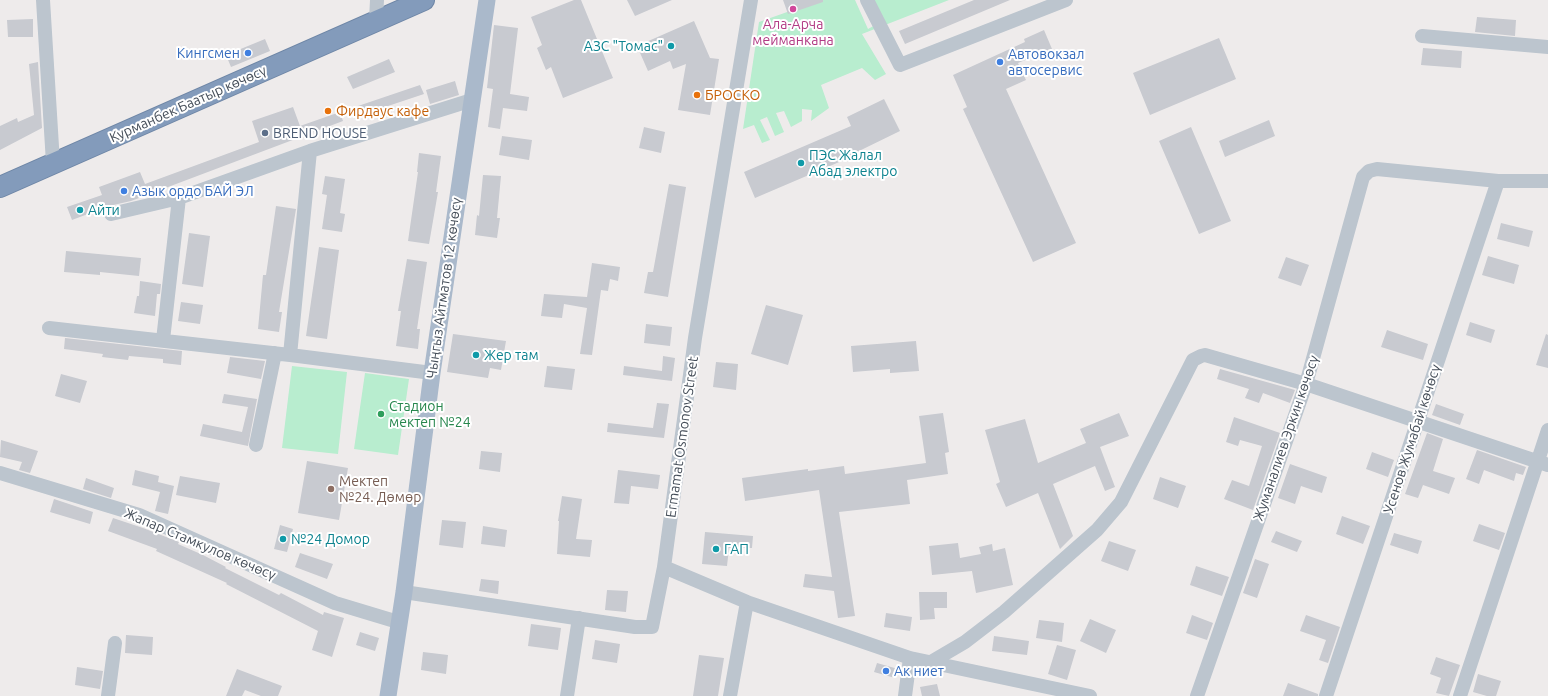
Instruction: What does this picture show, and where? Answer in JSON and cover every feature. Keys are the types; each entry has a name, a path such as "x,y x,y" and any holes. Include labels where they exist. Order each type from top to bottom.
{"highway":[{"name":"Курманбек Баатыр көчөсү","path":"0,187 424,0"}],"main road":[{"name":"Чыңгыз Айтматов 12 көчөсү","path":"388,696 398,622 404,592 432,373 487,0"}],"street":[{"path":"43,0 53,163"},
{"path":"376,20 377,0"},
{"name":"Ermamat Osmonov Street","path":"404,592 635,627 652,627 664,567 695,338 751,0"},
{"path":"867,0 900,65 1066,0"},
{"path":"1422,36 1548,46"},
{"path":"111,214 180,198 310,151 472,100"},
{"path":"290,355 310,151"},
{"name":"Жуманалиев Эркин көчөсү","path":"1197,696 1306,384 1363,177 1369,171 1377,168 1498,181"},
{"path":"1498,181 1548,181"},
{"name":"Усенов Жумабай көчөсү","path":"1326,696 1498,181"},
{"path":"163,340 180,198"},
{"path":"49,328 275,353 432,373"},
{"path":"256,445 275,353"},
{"path":"931,662 965,642 999,616 1097,530 1121,502 1132,484 1193,360 1205,355 1306,384 1543,464"},
{"path":"1460,696 1543,464 1548,430"},
{"name":"Жапар Стамкулов көчөсү","path":"0,473 139,516 335,603 398,622"},
{"path":"664,567 747,602 910,658 1090,696"},
{"path":"730,696 747,602"},
{"path":"567,696 579,618"},
{"path":"108,696 115,643"},
{"path":"905,696 910,658"}],"green space":[{"path":"821,0 855,0 868,29 884,20 874,0 949,0 862,34 886,74 875,80 862,68 821,85 829,108 811,121 812,110 802,109 802,121 791,127 784,111 776,113 784,132 775,136 767,117 760,120 770,140 762,143 754,125 743,129 759,22"},
{"path":"292,366 347,372 338,454 282,448"},
{"name":"Стадион мектеп №24","path":"365,373 409,379 398,455 354,449"}],"building":[{"path":"574,0 581,0 613,78 563,98 551,67 546,70 537,48 542,45 531,17"},
{"path":"627,0 672,0 635,16"},
{"name":"Ала-Арча мейманкана","path":"783,0 823,0 823,2 788,14"},
{"name":"Автовокзал автосервис","path":"974,0 1010,0 905,44 899,31"},
{"path":"1477,17 1516,20 1515,36 1475,32"},
{"path":"33,19 33,37 8,37 7,20"},
{"path":"694,21 710,58 719,59 710,115 678,110 686,64 673,69 670,61 648,71 637,46"},
{"path":"494,25 518,28 510,94 529,97 527,111 503,108 500,129 488,127 493,89 487,88"},
{"path":"1044,30 1052,49 1018,63 1026,80 1006,89 1076,243 1033,262 963,109 967,107 953,75 1025,42 1024,39"},
{"path":"1219,38 1236,79 1150,115 1133,73"},
{"name":"Кингсмен","path":"265,39 270,51 231,67 226,55"},
{"path":"1423,48 1462,51 1461,68 1421,65"},
{"path":"389,59 395,72 353,89 347,77"},
{"path":"38,62 42,128 0,150 0,126 17,118 18,122 34,115 29,64"},
{"path":"455,81 459,95 430,104 426,90"},
{"path":"420,85 424,94 361,115 358,106"},
{"name":"ПЭС Жалал Абад электро","path":"884,99 900,131 857,152 858,154 755,198 744,172 851,126 847,117"},
{"path":"293,107 300,126 340,112 343,121 131,201 109,206 72,220 67,207 102,195 99,187 140,172 145,184 259,142 252,121"},
{"path":"1269,120 1275,136 1225,157 1219,141"},
{"path":"644,127 665,132 661,153 639,148"},
{"path":"1191,127 1231,221 1199,234 1159,141"},
{"path":"502,136 532,140 529,160 499,155"},
{"path":"419,153 441,156 436,192 438,192 429,244 408,241 418,172"},
{"path":"483,175 501,176 497,218 500,218 497,238 475,235 477,215 479,216"},
{"path":"325,176 345,179 340,213 345,214 342,232 322,229 327,195 322,194"},
{"path":"669,184 686,187 668,297 644,293 648,272 653,272"},
{"path":"276,206 296,209 279,312 282,312 279,332 258,329 263,275 266,275"},
{"path":"1501,223 1533,231 1529,247 1497,239"},
{"path":"189,233 210,236 203,287 182,284"},
{"path":"319,247 339,250 327,339 306,336"},
{"path":"66,251 141,258 139,276 100,272 100,275 64,272"},
{"path":"1488,256 1519,265 1514,284 1482,275"},
{"path":"1286,257 1309,265 1301,286 1278,278"},
{"path":"407,259 427,262 417,329 420,329 418,349 396,346 401,311 398,311"},
{"path":"592,263 620,267 618,281 610,279 608,291 601,290 592,355 580,354 587,308 564,304 562,318 541,316 544,294 587,297"},
{"path":"140,281 161,284 160,294 157,294 155,316 134,313 137,296 139,296"},
{"path":"181,302 203,305 200,324 178,321"},
{"path":"766,305 803,315 788,365 751,354"},
{"path":"1470,322 1495,330 1491,343 1466,335"},
{"path":"646,324 672,327 670,346 644,343"},
{"path":"1387,330 1428,344 1423,360 1381,347"},
{"name":"Жер там","path":"453,334 506,341 501,370 490,368 488,378 447,372"},
{"path":"1546,334 1548,335 1548,368 1536,365"},
{"path":"65,338 182,351 181,365 163,363 163,359 129,356 128,360 102,357 103,354 64,349"},
{"path":"916,341 919,371 890,373 890,369 853,372 851,346"},
{"path":"663,356 675,358 672,381 623,375 624,366 662,371"},
{"path":"230,357 265,361 261,379 227,373"},
{"path":"716,362 738,364 736,390 713,387"},
{"path":"547,366 575,369 572,390 544,387"},
{"path":"1220,369 1295,390 1290,403 1263,393 1259,403 1245,398 1249,389 1217,379"},
{"path":"61,374 87,381 80,403 55,396"},
{"path":"224,394 257,399 248,446 200,436 203,424 242,432 248,407 222,403"},
{"path":"657,403 669,404 664,438 607,432 608,423 653,428"},
{"path":"1436,404 1464,414 1460,425 1432,415"},
{"path":"943,413 949,452 945,453 948,474 907,480 910,504 839,512 855,616 838,618 834,591 803,587 805,574 832,577 819,490 745,501 742,478 808,469 808,471 844,466 845,474 926,463 919,416"},
{"path":"1119,413 1129,436 1100,447 1115,487 1105,491 1095,466 1053,484 1073,536 1060,549 1038,493 1006,507 996,484 1000,482 985,430 1025,419 1038,463 1086,443 1080,429"},
{"path":"1234,417 1280,433 1253,510 1224,499 1232,480 1249,486 1262,446 1240,440 1238,446 1226,442"},
{"path":"1427,433 1443,439 1433,471 1455,478 1449,494 1423,485 1418,498 1405,494"},
{"path":"1,440 38,451 30,473 19,470 22,462 0,457"},
{"path":"1477,450 1526,467 1523,475 1516,473 1514,481 1484,470 1479,484 1466,479"},
{"path":"481,451 502,453 500,472 479,469"},
{"path":"1372,452 1394,460 1388,477 1366,469"},
{"name":"Мектеп №24. Дөмөр","path":"307,461 348,468 339,520 298,513"},
{"path":"1290,464 1327,477 1322,493 1301,486 1295,504 1278,498"},
{"path":"135,470 159,476 158,482 174,486 168,514 155,511 160,492 132,485"},
{"path":"618,470 660,475 658,489 631,486 629,504 614,503"},
{"path":"180,476 220,483 216,503 176,495"},
{"path":"1160,477 1186,486 1178,508 1153,499"},
{"path":"86,478 114,488 111,498 83,489"},
{"path":"562,496 582,499 576,539 592,540 590,557 557,554 558,521"},
{"path":"54,499 93,512 90,524 50,512"},
{"path":"1342,516 1370,526 1363,544 1336,534"},
{"path":"113,518 179,542 178,544 203,555 226,567 225,568 279,595 281,593 323,615 324,612 344,618 332,657 312,650 318,631 226,584 227,583 156,551 157,549 108,531"},
{"path":"442,520 466,522 463,548 439,545"},
{"path":"1479,524 1505,533 1499,550 1473,541"},
{"name":"№24 Домор","path":"280,525 293,529 287,552 274,549"},
{"path":"483,526 507,530 505,547 481,544"},
{"path":"1276,531 1302,541 1297,552 1271,542"},
{"name":"ГАП","path":"705,532 753,536 752,548 729,548 727,566 702,564"},
{"path":"1394,533 1422,541 1418,554 1390,545"},
{"path":"1109,541 1136,550 1128,571 1101,561"},
{"path":"958,543 960,558 981,554 979,547 992,544 993,551 1005,548 1013,585 976,593 972,571 932,575 929,546"},
{"path":"300,553 333,564 327,579 295,567"},
{"path":"1255,559 1269,564 1257,598 1243,593"},
{"path":"1196,566 1229,577 1222,596 1190,585"},
{"path":"481,579 499,581 498,594 479,591"},
{"path":"607,590 628,591 626,612 605,610"},
{"path":"919,592 947,592 947,608 934,608 935,619 920,620"},
{"path":"886,613 912,617 910,631 884,627"},
{"path":"1192,615 1213,623 1207,640 1186,633"},
{"path":"1306,615 1340,627 1328,663 1319,660 1326,640 1300,631"},
{"path":"1090,619 1116,630 1106,653 1080,641"},
{"path":"1039,620 1064,623 1062,642 1036,638"},
{"path":"531,624 561,628 558,650 528,646"},
{"path":"360,632 379,638 375,651 356,645"},
{"path":"126,635 153,637 152,655 125,653"},
{"path":"994,636 1029,641 1027,655 992,651"},
{"path":"595,640 620,644 617,663 592,659"},
{"path":"1057,645 1076,650 1067,680 1048,674"},
{"path":"423,652 448,655 446,674 421,670"},
{"path":"699,655 724,658 718,696 693,696"},
{"path":"1436,657 1460,665 1449,696 1436,693 1441,678 1430,674"},
{"name":"Ак ниет","path":"877,663 898,669 895,678 874,672"},
{"path":"77,667 103,671 100,689 75,685"},
{"path":"237,669 282,686 278,696 261,696 245,690 242,696 226,696"},
{"path":"1478,674 1501,681 1496,696 1487,696 1473,692"},
{"path":"1288,683 1318,694 1318,696 1283,696"},
{"path":"937,684 940,696 922,696 920,687"}],"place":[{"name":"Ала-Арча мейманкана","path":"793,9"},
{"name":"АЗС \"Томас\"","path":"671,46"},
{"name":"Кингсмен","path":"248,53"},
{"name":"Автовокзал автосервис","path":"1000,62"},
{"name":"БРОСКО","path":"697,95"},
{"name":"Фирдаус кафе","path":"328,111"},
{"name":"BREND HOUSE","path":"265,133"},
{"name":"ПЭС Жалал Абад электро","path":"801,163"},
{"name":"Азык ордо БАЙ ЭЛ","path":"124,191"},
{"name":"Айти","path":"80,210"},
{"name":"Жер там","path":"476,355"},
{"name":"Стадион мектеп №24","path":"381,414"},
{"name":"Мектеп №24. Дөмөр","path":"331,489"},
{"name":"№24 Домор","path":"283,539"},
{"name":"ГАП","path":"716,549"},
{"name":"Ак ниет","path":"886,671"}]}
